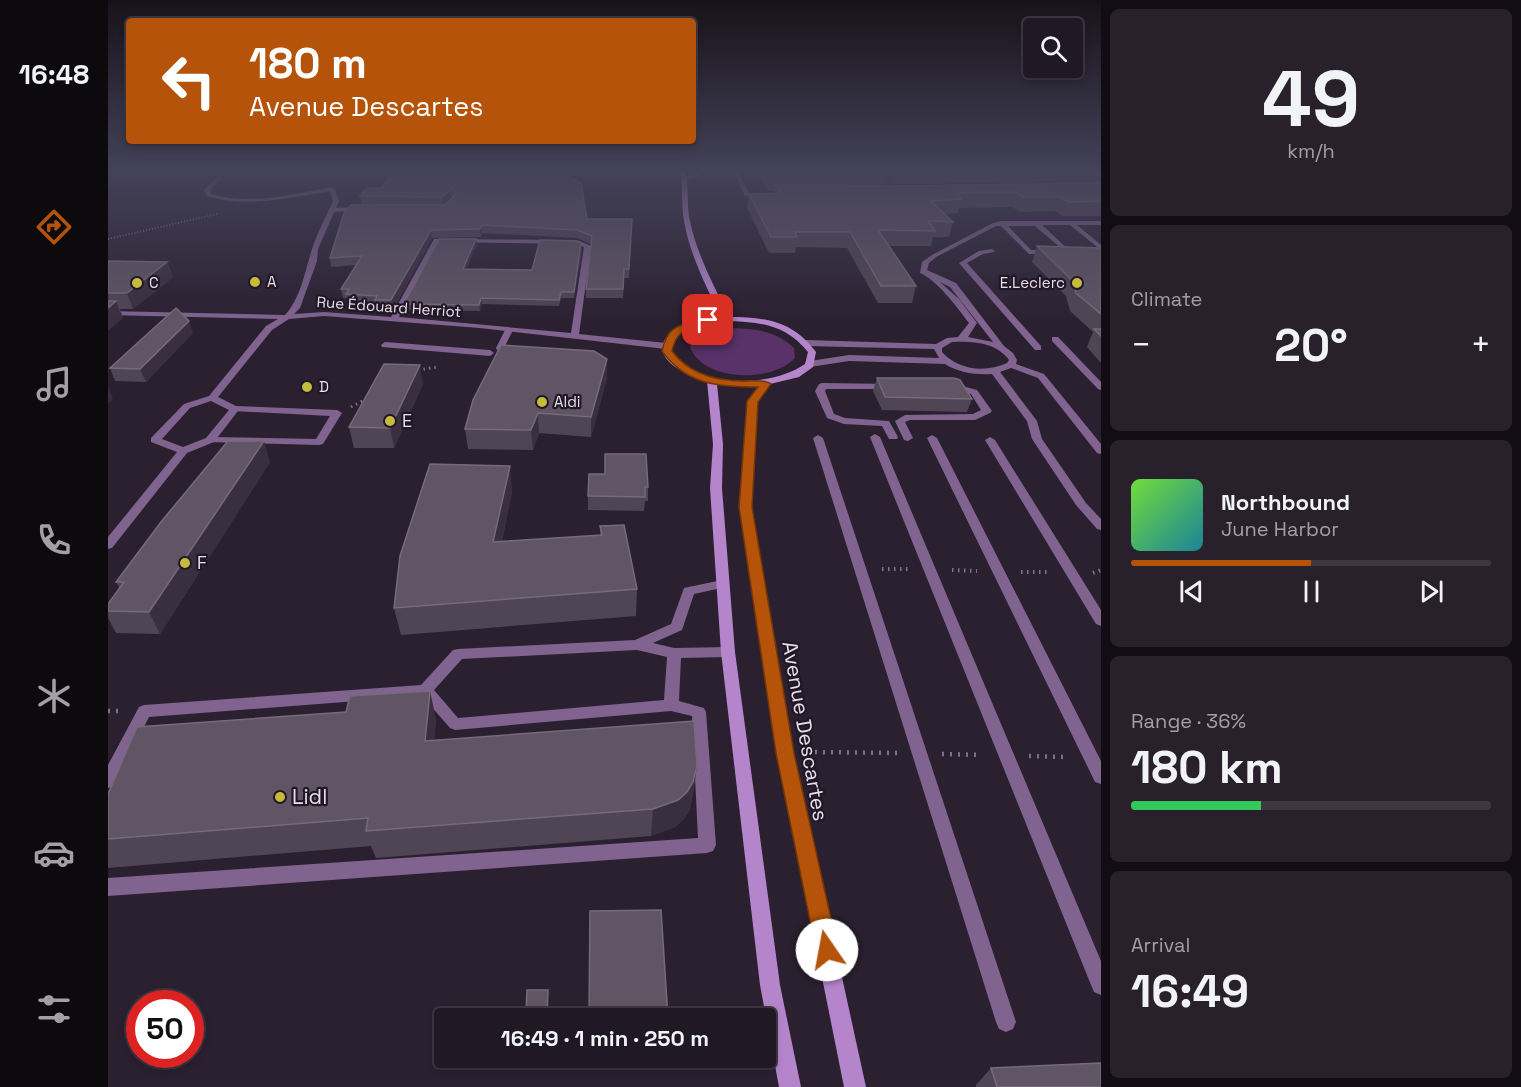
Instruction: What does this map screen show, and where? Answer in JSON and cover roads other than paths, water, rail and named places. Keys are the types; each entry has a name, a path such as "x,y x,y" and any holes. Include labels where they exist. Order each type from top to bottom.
{"main road":[{"path":"687,221 702,269 726,319"},
{"path":"726,319 771,324 792,332 806,343 812,357 810,364 800,374 783,381 766,384 729,384 712,381 679,367 670,358 666,346 670,337 679,330 700,322 726,319"},
{"path":"712,381 718,444 716,488 728,652 770,985 790,1087"},
{"name":"Avenue Descartes","path":"766,384 752,401 746,507 785,753 855,1087"}],"street":[{"path":"183,451 155,440 187,406 212,398 269,328 287,317 296,308 315,249 327,221"},
{"path":"923,270 926,262 934,256 980,231 1002,223 1101,223"},
{"path":"1002,223 1029,252 1079,252"},
{"path":"1036,223 1068,252"},
{"path":"1071,223 1101,250"},
{"path":"394,319 436,240 577,242 588,246 575,335"},
{"path":"1090,252 1101,250"},
{"path":"992,251 981,252 963,263 1038,348"},
{"path":"923,270 956,301 973,323 961,339"},
{"path":"923,270 953,285 993,338 1013,360 1011,365"},
{"name":"Rue Édouard Herriot","path":"108,313 287,317 324,314 575,335 666,346"},
{"path":"501,348 509,330"},
{"path":"806,343 938,347 950,340 961,339 992,344 1007,352"},
{"path":"1055,339 1101,387"},
{"path":"385,345 490,353"},
{"path":"938,347 938,352 947,361"},
{"path":"810,364 849,358 947,361 971,370 995,371 1011,365 1041,376 1101,451"},
{"path":"995,371 1032,421 1037,439 1082,505 1101,526"},
{"path":"893,437 886,423 844,421 830,416 820,391 822,386 903,386"},
{"path":"908,438 900,421 908,417 975,417 987,411 975,392 950,386 938,386"},
{"path":"108,545 183,451 210,440 319,442 337,413 235,409 212,398"},
{"path":"210,440 235,409"},
{"path":"875,437 1101,985"},
{"path":"818,438 1006,1022"},
{"path":"932,438 1101,777"},
{"path":"990,440 1101,621"},
{"path":"637,645 677,627 689,591 722,584"},
{"path":"108,781 144,711 425,690 458,654 637,645 674,653 728,652"},
{"path":"671,705 674,653"},
{"path":"108,887 707,845 699,712 671,705 455,724 425,690"}],"place":[{"name":"A","path":"255,282"},
{"name":"C","path":"137,283"},
{"name":"E.Leclerc","path":"1077,283"},
{"name":"D","path":"307,387"},
{"name":"Aldi","path":"542,402"},
{"name":"E","path":"390,421"},
{"name":"F","path":"185,563"},
{"name":"Lidl","path":"280,797"}]}
